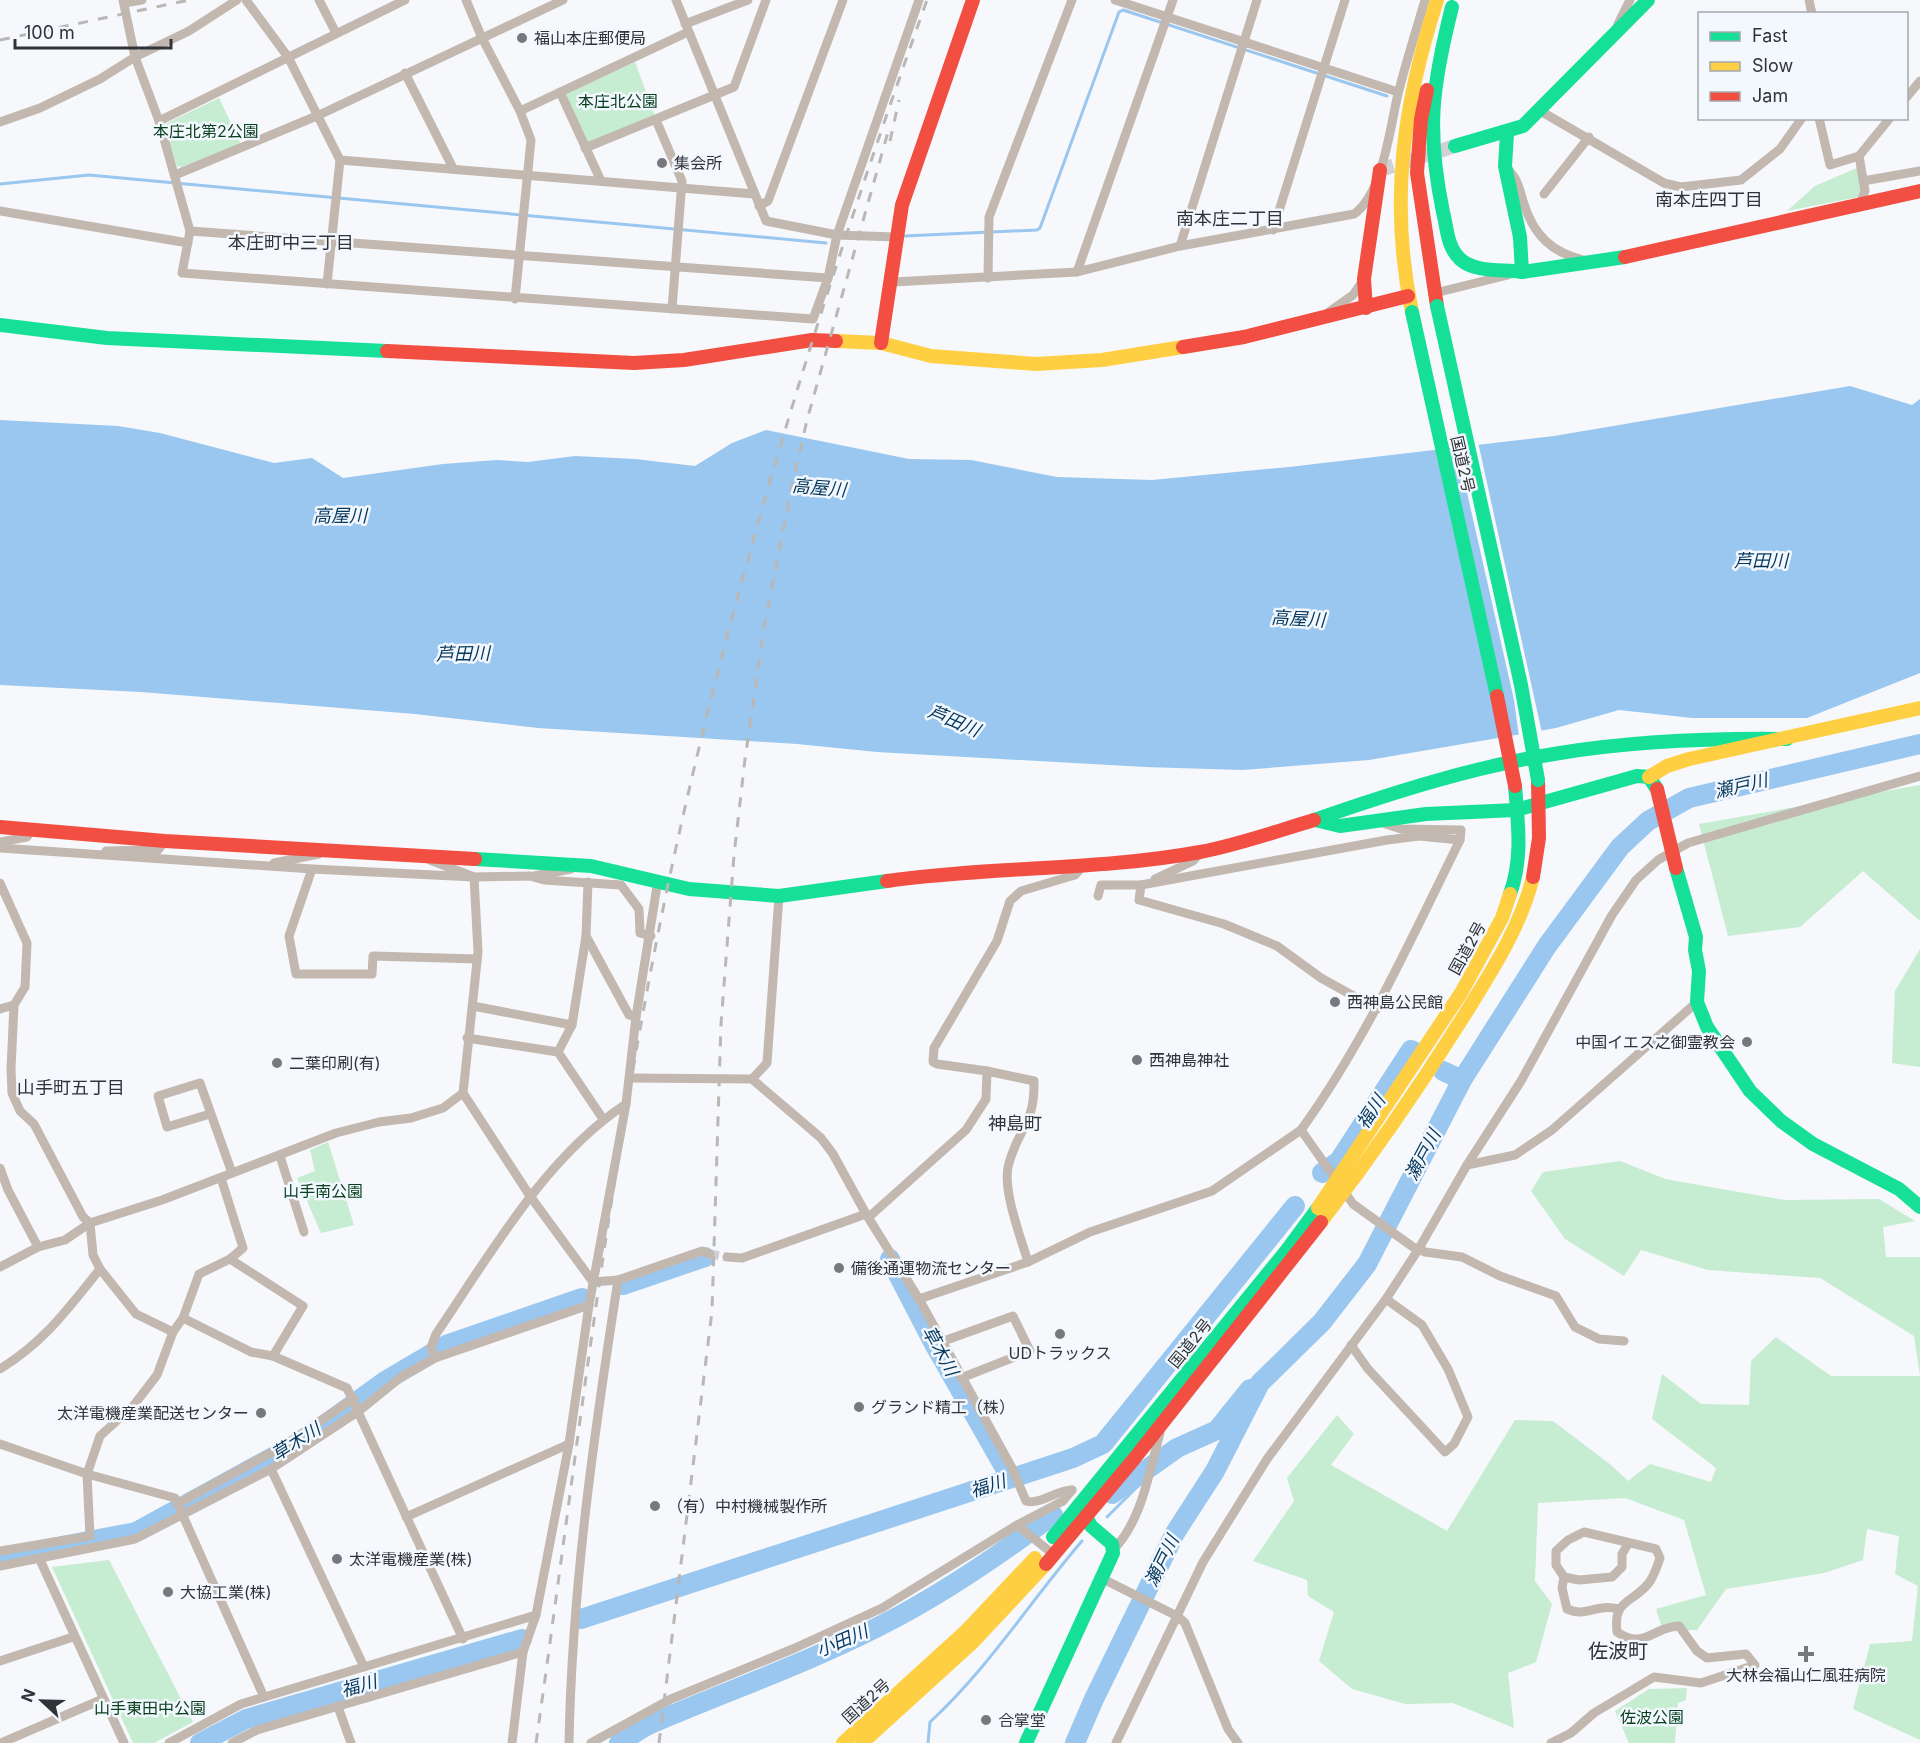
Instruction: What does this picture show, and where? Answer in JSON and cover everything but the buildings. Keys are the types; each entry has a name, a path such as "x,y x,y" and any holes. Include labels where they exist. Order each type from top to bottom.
{"main road":[{"path":"881,343 893,282 896,237 902,205 973,0"},
{"name":"国道2号","path":"1083,1510 1163,1422 1301,1252 1339,1183 1461,993 1502,918 1518,871 1520,850 1515,786 1506,737 1408,296 1399,224 1402,143 1419,53 1437,0"},
{"path":"1455,146 1482,137 1507,134 1523,126 1537,109 1648,0"},
{"path":"1453,4 1435,80 1432,135 1434,171 1450,246 1462,261 1479,268 1495,267 1522,272 1596,263 1920,191"},
{"name":"国道2号","path":"862,1743 974,1641 1083,1510 1432,1063 1515,930 1526,906 1538,859 1540,804 1538,780 1521,685 1436,300 1417,173 1421,119 1438,42 1453,4"},
{"path":"1507,134 1505,166 1520,237 1522,272"},
{"path":"1366,308 1364,279 1380,170"},
{"path":"0,325 118,339 634,363 684,360 812,340 881,343 931,356 1036,364 1149,354 1296,326 1408,296"},
{"path":"1314,820 1340,826 1374,820 1516,810 1637,776 1649,777 1667,766 1701,757 1920,708"},
{"path":"1701,757 1714,747 1717,739"},
{"path":"0,827 165,841 591,866 689,889 779,896 950,872 1083,866 1201,852 1314,820 1398,791 1558,753 1644,742 1787,739"},
{"path":"1649,777 1658,789 1686,912 1696,937 1695,950 1699,971 1697,1002 1707,1027 1750,1090 1780,1122 1813,1144 1899,1189 1920,1207"},
{"path":"1026,1743 1105,1581 1113,1550 1112,1544 1091,1526 1083,1510"},
{"name":"国道2号","path":"843,1743 1049,1551"}],"street":[{"path":"142,0 123,2 135,57 159,121 190,231 182,273 813,320 828,278 837,235 919,0"},
{"path":"0,122 40,108 100,79 135,57 189,31 237,0"},
{"path":"246,0 288,57 340,159 327,284"},
{"path":"319,0 336,33"},
{"path":"159,121 405,0"},
{"path":"466,0 482,38 520,111 531,140 525,176 515,299"},
{"path":"177,181 563,0"},
{"path":"676,0 766,221 837,235 896,237"},
{"path":"520,111 748,0"},
{"path":"585,148 734,87 766,0"},
{"path":"759,207 768,201 843,0"},
{"path":"988,278 989,217 1072,0"},
{"path":"1115,0 1166,21 1322,73 1398,92"},
{"path":"1077,272 1173,0"},
{"path":"1180,246 1257,0"},
{"path":"1273,230 1345,0"},
{"path":"893,282 1077,272 1180,246 1354,214 1364,207 1380,170 1398,92 1425,0"},
{"path":"1612,34 1630,0"},
{"path":"405,73 453,168"},
{"path":"1908,96 1920,81"},
{"path":"560,92 602,181"},
{"path":"1537,109 1589,137 1664,183 1681,187 1742,180 1780,149 1801,120"},
{"path":"656,120 682,181 672,309"},
{"path":"1819,120 1830,165 1859,156 1888,120"},
{"path":"1544,194 1589,137"},
{"path":"1859,156 1865,191 1860,204"},
{"path":"340,159 682,190 754,194"},
{"path":"1505,166 1515,176 1530,223 1543,242 1561,253 1596,263"},
{"path":"1863,181 1920,171"},
{"path":"0,212 188,243"},
{"path":"190,231 828,278"},
{"path":"1436,300 1522,272"},
{"path":"1296,326 1335,309 1353,295 1364,279"},
{"path":"1116,1743 1175,1615 1203,1562 1267,1459 1386,1299 1415,1248 1521,1081 1612,915 1636,880 1658,860 1688,843 1920,776"},
{"path":"919,1299 1028,1262 1090,1232 1212,1191 1301,1130 1328,1093 1377,1009 1460,840 1461,830 1401,829 1374,820"},
{"path":"0,842 27,837 31,830"},
{"path":"1098,896 1101,885 1141,885 1387,840 1419,836 1460,840"},
{"path":"100,856 104,850 158,850 165,841"},
{"path":"0,848 312,869 474,877 530,876 591,866"},
{"path":"263,865 335,850"},
{"path":"1141,885 1193,861 1201,852"},
{"path":"412,854 474,877"},
{"path":"1028,1262 1009,1191 1008,1164 1029,1123 1035,1104 1034,1081 987,1071 937,1065 933,1062 934,1048 997,941 1010,901 1021,891 1075,875 1083,866"},
{"path":"312,869 289,936 296,974 372,974 373,956 477,959"},
{"path":"530,876 544,880 621,885 639,909 640,933 651,936"},
{"path":"474,877 477,959 463,1093 530,1196 593,1282"},
{"path":"512,1743 523,1652 536,1615 569,1444 589,1305 626,1104 636,1017 651,936 658,880"},
{"path":"558,1052 572,1025 586,936 588,882"},
{"path":"0,884 27,943 25,987 14,1005 12,1093 20,1111 34,1124 83,1217 90,1223 93,1255 100,1269 136,1314 173,1332"},
{"path":"1141,885 1139,900 1224,924 1277,946 1321,978 1377,1009"},
{"path":"752,1079 766,1063 779,896"},
{"path":"586,936 629,1015 636,1017"},
{"path":"1467,1165 1515,1155 1552,1130 1697,1002"},
{"path":"0,1009 14,1005"},
{"path":"473,1006 572,1025"},
{"path":"467,1038 558,1052 603,1119"},
{"path":"727,1257 742,1258 868,1215 966,1130 986,1099 987,1071"},
{"path":"630,1078 752,1079 821,1138 833,1154 919,1299 1012,1468 1026,1501 1032,1502 1065,1490 1072,1490"},
{"path":"210,1114 167,1127 158,1096 200,1083 232,1173"},
{"path":"0,1267 38,1247 65,1240 90,1223 221,1178 336,1133 379,1122 411,1119 443,1108 463,1093"},
{"path":"434,1355 436,1334 530,1196 603,1119 626,1104"},
{"path":"1301,1130 1339,1183 1415,1248 1462,1257 1500,1276 1556,1296 1575,1327 1599,1339 1624,1341"},
{"path":"280,1156 304,1232"},
{"path":"0,1168 8,1190 38,1247"},
{"path":"90,1542 87,1474 100,1436 134,1405 158,1375 173,1332 183,1318 199,1274 230,1259 243,1248 221,1178"},
{"path":"593,1282 618,1280 702,1251 710,1254"},
{"path":"230,1259 303,1306 273,1356"},
{"path":"0,1369 29,1351 52,1330 100,1269"},
{"path":"569,1743 570,1661 578,1565 618,1280"},
{"path":"1350,1345 1368,1369 1445,1452 1454,1444 1468,1417 1448,1369 1422,1325 1386,1299"},
{"path":"0,1551 135,1539 285,1445 402,1377 434,1355 589,1305"},
{"path":"941,1342 1013,1316 1030,1351 961,1378"},
{"path":"183,1318 250,1352 273,1356 347,1388 463,1639"},
{"path":"180,1510 271,1469 356,1404"},
{"path":"1113,1550 1138,1510 1163,1422"},
{"path":"406,1516 569,1444"},
{"path":"1,1446 87,1474 175,1498 264,1696"},
{"path":"271,1469 364,1667"},
{"path":"1072,1490 1083,1510"},
{"path":"591,1743 671,1699 795,1648 882,1608 1063,1501 1072,1490"},
{"path":"1019,1526 1049,1551"},
{"path":"1551,1743 1571,1733 1594,1713 1654,1677 1701,1683 1755,1665 1746,1654 1707,1658 1697,1651 1679,1626 1665,1628 1650,1637 1627,1639 1617,1632 1616,1619 1619,1609 1648,1584 1660,1558 1656,1549 1628,1544 1597,1533 1584,1532 1568,1540 1556,1551 1556,1565 1564,1577 1562,1588 1567,1609 1582,1614 1605,1605 1619,1609"},
{"path":"0,1566 40,1560 90,1542"},
{"path":"1564,1577 1579,1580 1612,1577 1622,1567 1622,1554 1628,1544"},
{"path":"40,1560 73,1637 124,1743"},
{"path":"1105,1581 1175,1615 1185,1623 1228,1729 1238,1743"},
{"path":"169,1743 241,1704 463,1639 536,1615"},
{"path":"0,1661 73,1637"},
{"path":"232,1743 257,1730 523,1652"},
{"path":"1,1743 103,1699"},
{"path":"338,1707 351,1743"}],"green space":[{"name":"本庄北公園","path":"635,62 655,116 587,144 566,98 567,93"},
{"name":"本庄北第2公園","path":"219,98 241,144 182,167 177,166 164,128 167,123"},
{"path":"1859,167 1863,196 1787,211 1815,186"},
{"path":"1920,785 1920,921 1863,871 1800,927 1728,936 1699,824"},
{"path":"1920,949 1920,1067 1892,1063 1895,991"},
{"name":"山手南公園","path":"328,1142 354,1225 321,1233 297,1178 315,1171 310,1150"},
{"path":"1620,1161 1665,1179 1785,1200 1879,1199 1915,1221 1883,1227 1886,1257 1920,1257 1920,1376 1914,1336 1820,1278 1708,1270 1641,1250 1624,1276 1565,1239 1531,1191 1543,1172"},
{"path":"1776,1337 1831,1376 1920,1376 1920,1740 1853,1709 1870,1644 1912,1641 1918,1586 1895,1574 1899,1536 1867,1529 1863,1560 1824,1573 1726,1589 1697,1630 1663,1631 1656,1609 1706,1595 1684,1520 1625,1498 1538,1503 1535,1581 1552,1604 1536,1662 1508,1673 1514,1728 1453,1703 1405,1704 1352,1689 1319,1661 1334,1612 1308,1596 1307,1580 1253,1561 1294,1501 1287,1478 1337,1415 1354,1434 1331,1465 1447,1531 1515,1420 1553,1421 1611,1465 1628,1481 1650,1464 1711,1482 1716,1468 1652,1419 1662,1374 1701,1404 1749,1405 1751,1361"},
{"name":"山手東田中公園","path":"109,1560 193,1722 154,1743 133,1743 52,1567"},
{"name":"佐波公園","path":"1687,1688 1686,1700 1678,1703 1675,1743 1629,1743 1615,1711 1649,1689"}],"water":[{"name":"芦田川","path":"1850,386 1912,405 1920,399 1920,673 1807,718 1692,718 1619,710 1556,728 1369,760 1242,770 877,752 797,744 538,728 415,714 141,692 0,685 0,420 118,426 160,433 274,463 312,458 343,478 443,464 497,460 528,462 575,456 635,459 695,466 732,443 766,430 909,459 971,460 1057,477 1152,480 1289,467 1554,436"}],"pier":[{"path":"1478,442 1542,733 1519,737 1514,700 1456,444"}],"waterway":[{"path":"904,236 1037,230 1040,228 1119,12 1123,10 1387,96"},
{"path":"0,184 89,175 826,243"},
{"name":"瀬戸川","path":"1075,1743 1175,1533 1215,1471 1260,1383 1322,1322 1367,1264 1462,1080 1547,946 1620,847 1648,821 1689,798 1920,744"},
{"name":"福川","path":"1322,1173 1339,1161 1411,1050 1415,1052"},
{"name":"福川","path":"1443,1071 1462,1080"},
{"name":"福川","path":"581,1619 1073,1458 1103,1444 1295,1206"},
{"name":"草木川","path":"623,1285 705,1257"},
{"name":"草木川","path":"890,1259 933,1342 1010,1477"},
{"name":"草木川","path":"0,1558 136,1532 302,1441 385,1381 446,1345 582,1298"},
{"name":"小田川","path":"1112,1494 1177,1448 1217,1430 1250,1389"},
{"name":"小田川","path":"1153,1471 1171,1453"},
{"path":"1107,1517 1144,1480"},
{"name":"小田川","path":"619,1743 646,1726 867,1633 938,1594 1053,1515"},
{"path":"928,1743 930,1722 971,1680 1082,1541"},
{"name":"福川","path":"200,1743 246,1719 522,1639"}],"tunnel":[{"path":"1380,170 1455,146"},
{"path":"710,1254 727,1257"}],"railway":[{"path":"0,40 189,0"},
{"path":"536,1743 611,1202 648,987 694,768 783,436 852,217 927,0"},
{"path":"890,141 899,100"},
{"path":"659,1743 712,1311 721,1024 734,855 745,759 764,628 807,420 888,132"}],"traffic: fast":[{"path":"1455,146 1523,126 1648,0"},
{"path":"1452,7 1436,85 1433,132 1434,156 1448,237 1452,249 1460,259 1473,267 1522,272"},
{"path":"1507,134 1505,166 1520,237 1522,272 1625,257"},
{"path":"1437,306 1521,685 1538,780"},
{"path":"1412,312 1497,696"},
{"path":"0,325 107,338 387,351"},
{"path":"1314,820 1436,781 1529,758 1673,741 1787,739"},
{"path":"1315,820 1340,826 1426,814 1516,810 1637,776 1649,777 1657,789"},
{"path":"1510,894 1518,854 1515,786"},
{"path":"475,859 591,866 689,889 779,896 887,881"},
{"path":"1676,868 1696,937 1695,950 1699,971 1697,1002 1707,1027 1750,1091 1781,1121 1813,1144 1899,1189 1920,1207"},
{"path":"1053,1537 1287,1250 1318,1208"},
{"path":"1026,1743 1113,1553 1112,1544 1091,1526 1082,1509"}],"traffic: slow":[{"path":"1412,312 1401,232 1403,154 1416,78 1437,0"},
{"path":"836,341 881,343 931,356 1036,364 1102,360 1183,347"},
{"path":"1649,777 1667,766 1689,759 1920,708"},
{"path":"1321,1222 1411,1097 1483,985 1512,933 1533,877"},
{"path":"1318,1208 1461,993 1502,918 1510,894"},
{"path":"843,1743 965,1632 1035,1558"},
{"path":"862,1743 973,1642 1046,1564"}],"traffic: jam":[{"path":"881,343 902,205 973,0"},
{"path":"1427,90 1421,119 1417,173 1437,306"},
{"path":"1366,308 1364,279 1380,170"},
{"path":"1625,257 1920,191"},
{"path":"1183,347 1244,337 1408,296"},
{"path":"387,351 634,363 684,360 812,340 836,341"},
{"path":"1497,696 1515,786"},
{"path":"1533,877 1539,838 1538,780"},
{"path":"1657,789 1676,868"},
{"path":"887,881 1161,858 1229,846 1314,820"},
{"path":"0,827 165,841 475,859"},
{"path":"1046,1564 1134,1459 1321,1222"}],"place":[{"name":"福山本庄郵便局","path":"522,38"},
{"name":"集会所","path":"662,163"},
{"name":"西神島公民館","path":"1335,1002"},
{"name":"中国イエス之御霊教会","path":"1747,1042"},
{"name":"西神島神社","path":"1137,1060"},
{"name":"二葉印刷(有)","path":"277,1063"},
{"name":"備後通運物流センター","path":"839,1268"},
{"name":"UDトラックス","path":"1060,1334"},
{"name":"グランド精工（株）","path":"859,1407"},
{"name":"太洋電機産業配送センター","path":"261,1413"},
{"name":"（有）中村機械製作所","path":"655,1506"},
{"name":"太洋電機産業(株)","path":"337,1559"},
{"name":"大協工業(株)","path":"168,1592"},
{"name":"大林会福山仁風荘病院","path":"1806,1654"},
{"name":"合掌堂","path":"986,1720"}],"district":[{"name":"南本庄四丁目","path":"1709,200"},
{"name":"南本庄二丁目","path":"1230,219"},
{"name":"本庄町中三丁目","path":"291,243"},
{"name":"山手町五丁目","path":"71,1088"},
{"name":"神島町","path":"1015,1124"},
{"name":"佐波町","path":"1618,1651"}],"water label":[{"name":"高屋川","path":"819,488"},
{"name":"高屋川","path":"340,516"},
{"name":"高屋川","path":"1298,619"}]}
